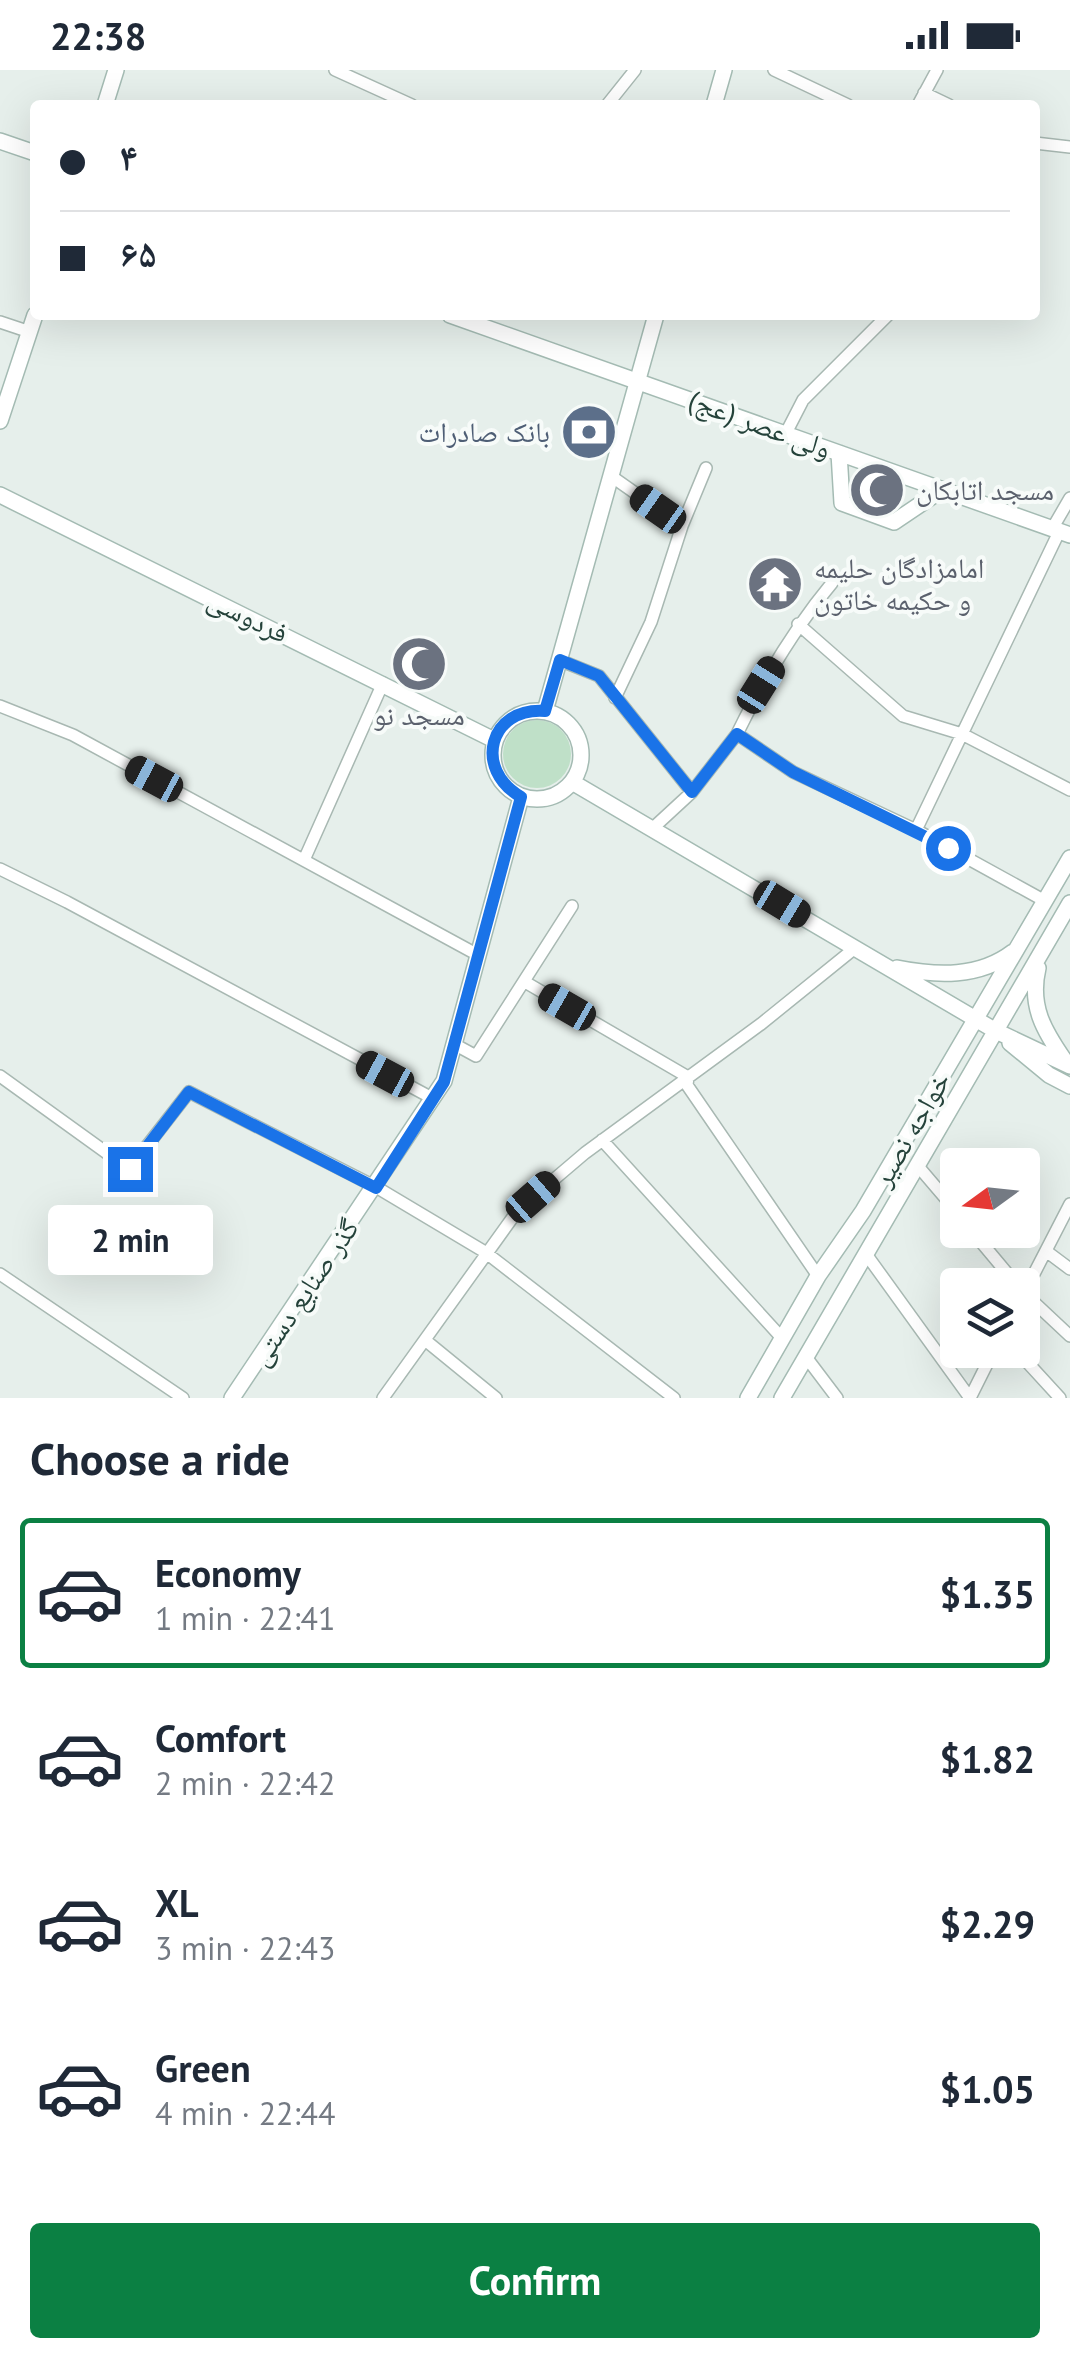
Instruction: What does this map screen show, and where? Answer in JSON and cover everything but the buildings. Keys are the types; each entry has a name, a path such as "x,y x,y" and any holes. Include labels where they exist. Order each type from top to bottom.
{"main road":[{"path":"107,100 116,70"},
{"path":"715,100 724,70"},
{"path":"0,141 30,151"},
{"path":"0,421 34,320"},
{"name":"ولی عصر (عج)","path":"478,320 1060,532"},
{"path":"545,711 655,320"},
{"path":"839,452 842,503 894,522 942,489"},
{"name":"فردوسی","path":"0,495 494,740"},
{"path":"0,511 19,506"},
{"path":"545,711 560,716 578,739 579,769 564,790 544,799 521,797 500,780 492,754 494,740 500,728 520,713 545,711"},
{"path":"572,782 996,1031 1068,1065"},
{"name":"گذر صنایع دستی","path":"232,1398 444,1082 521,797"},
{"name":"خواجه نصیر","path":"748,1398 818,1276 863,1212 1070,858"},
{"name":"خواجه نصیر","path":"782,1398 1070,903"},
{"path":"887,966 964,973 1016,950"},
{"path":"1041,953 1033,994 1036,1009 1048,1038 1068,1065"},
{"path":"996,1031 1049,1075 1070,1086"}],"street":[{"path":"335,70 401,100"},
{"path":"611,100 635,70"},
{"path":"774,70 831,100"},
{"path":"921,99 936,70"},
{"path":"1040,144 1070,147"},
{"path":"786,433 803,400 877,320"},
{"path":"0,322 30,332"},
{"path":"615,698 651,622 682,526 706,468"},
{"path":"610,476 682,526"},
{"path":"916,830 1060,532 1070,498"},
{"path":"652,828 692,792 737,734 798,624 832,583"},
{"path":"798,624 902,716 962,734 1070,790"},
{"path":"560,660 599,676 692,792"},
{"path":"304,860 383,683"},
{"path":"0,706 73,735 478,954"},
{"path":"737,734 793,772 916,830 1045,900"},
{"path":"0,869 432,1098"},
{"path":"454,1044 476,1056 572,906"},
{"path":"383,1398 518,1210 602,1140 761,1024 855,948"},
{"path":"525,982 688,1077"},
{"path":"0,1076 130,1169 189,1092 376,1188 485,1252 674,1398"},
{"path":"688,1077 687,1085 818,1276"},
{"path":"602,1140 780,1338"},
{"path":"918,1165 940,1191"},
{"path":"1036,1268 1070,1204"},
{"path":"987,1248 1003,1268"},
{"path":"1046,1250 1070,1269"},
{"path":"866,1254 970,1398 985,1368"},
{"path":"0,1274 184,1398"},
{"path":"1040,1308 1070,1336"},
{"path":"424,1340 496,1398"},
{"path":"806,1357 837,1398"},
{"path":"1032,1368 1060,1398"}],"green space":[{"path":"537,720 561,730 571,754 561,778 537,788 513,778 503,754 513,730"}],"place":[{"name":"بانک صادرات","path":"589,432"},
{"name":"مسجد اتابکان","path":"877,490"},
{"name":"امامزادگان حلیمه و حکیمه خاتون","path":"775,584"},
{"name":"مسجد نو","path":"419,664"}],"route":[{"path":"130,1169 189,1092 376,1188 444,1082 521,797 509,790 494,768 494,740 500,728 520,713 545,711 560,660 599,676 692,792 737,734 793,772 948,848"}]}
